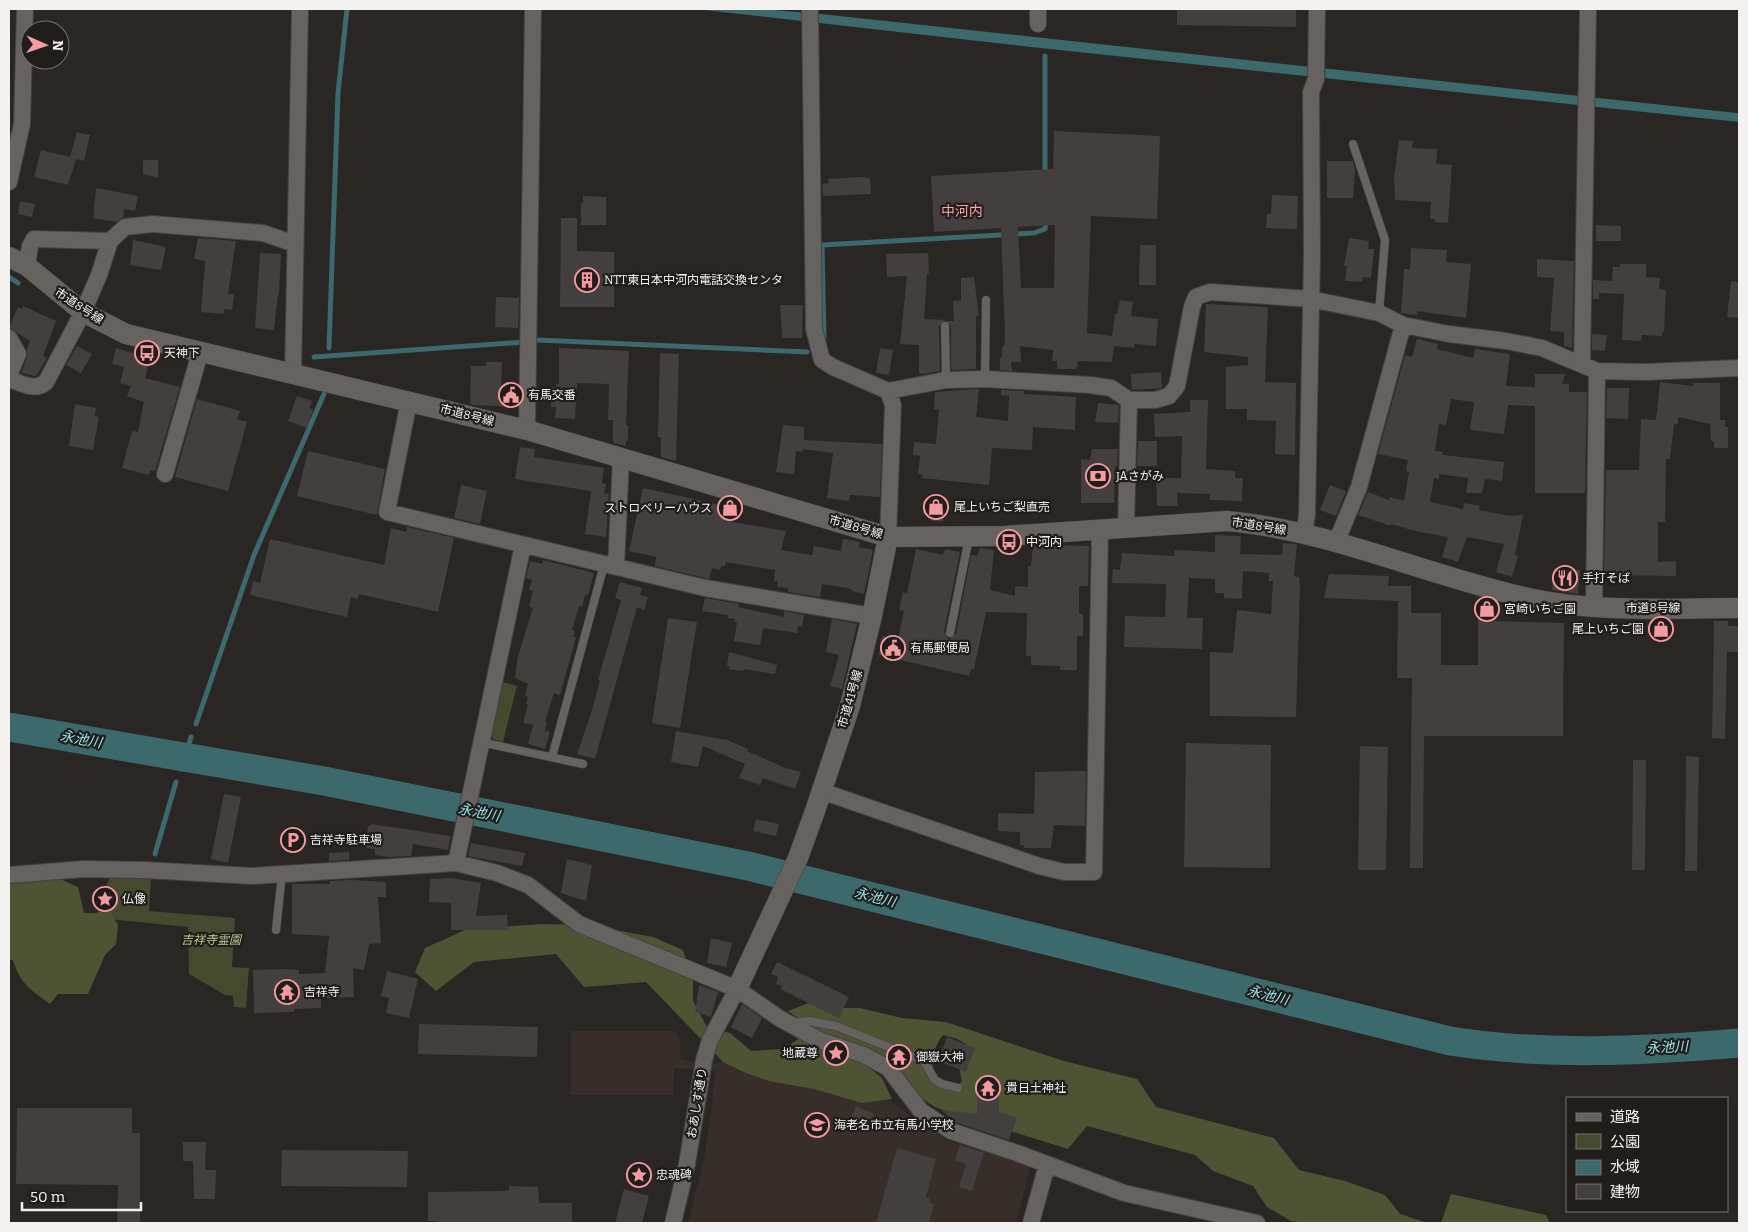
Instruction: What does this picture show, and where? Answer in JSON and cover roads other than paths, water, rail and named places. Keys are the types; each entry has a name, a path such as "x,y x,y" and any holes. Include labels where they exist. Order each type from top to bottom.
{"street":[{"path":"9,182 22,124 25,9"},
{"path":"293,375 300,9"},
{"path":"526,430 533,9"},
{"path":"1304,534 1307,515 1310,299 1310,92 1316,73 1317,9"},
{"path":"1582,363 1588,9"},
{"path":"810,16 814,329 817,345 822,360 833,367 888,391 946,380 985,379 1090,385 1111,388 1129,400 1162,399 1169,396 1178,386 1192,307 1196,297 1203,293 1310,299 1379,313 1403,325 1542,348 1582,363 1597,371 1645,372 1739,368"},
{"path":"9,379 34,388 41,387 46,382 84,312 99,275 110,240 125,228 153,224 263,233 295,244"},
{"path":"27,266 30,246 34,239 110,240"},
{"name":"市道8号線","path":"9,257 27,266 55,291 84,312 126,334 526,430 888,536 970,536 1100,530 1227,521 1254,523 1304,534 1464,582 1526,598 1594,608 1739,608"},
{"path":"1336,543 1358,487 1403,325"},
{"path":"9,338 18,354 9,375"},
{"path":"165,474 200,353"},
{"path":"1594,608 1597,371"},
{"path":"888,391 893,405 888,536"},
{"path":"1126,528 1129,400"},
{"path":"409,401 388,512 705,588 872,616"},
{"path":"610,566 620,458"},
{"path":"821,791 1039,866 1064,872 1094,872 1100,530"},
{"name":"市道41号線","path":"737,989 798,858 850,706 872,616 888,536"},
{"path":"456,863 469,793 523,545"},
{"path":"9,875 83,869 145,870 244,876 456,863 497,873 528,885 579,924 737,989 820,1040 864,1055 888,1068 921,1112 951,1131 1124,1193 1257,1223"},
{"name":"おあしす通り","path":"674,1223 687,1164 704,1060 710,1040 737,989"},
{"path":"1031,1223 1047,1165"}],"lane":[{"path":"1353,144 1385,240 1379,313"},
{"path":"985,379 986,300"},
{"path":"945,326 946,380"},
{"path":"950,633 970,536"},
{"path":"552,757 610,566"},
{"path":"480,742 583,764"},
{"path":"276,930 282,874"},
{"path":"792,1024 809,1021 836,1026 924,1061 935,1080 958,1088"}],"water":[{"path":"696,9 761,9 821,14 1737,113 1739,115 1739,122 1031,47"}],"waterway":[{"path":"329,348 338,93 347,9"},
{"path":"1045,56 1045,176"},
{"path":"824,338 822,245 1034,233 1045,229 1046,219"},
{"path":"9,277 18,283"},
{"path":"538,340 807,352"},
{"path":"314,357 524,342"},
{"path":"196,724 254,555 324,394"},
{"name":"永池川","path":"9,727 324,781 748,866 1450,1041 1522,1049 1595,1051 1739,1043"},
{"name":"永池川","path":"181,769 191,737"},
{"path":"155,854 176,782"}],"place":[{"name":"NTT東日本中河内電話交換センタ","path":"587,280"},
{"name":"天神下","path":"147,353"},
{"name":"有馬交番","path":"511,395"},
{"name":"JAさがみ","path":"1098,476"},
{"name":"尾上いちご梨直売","path":"936,507"},
{"name":"ストロベリーハウス","path":"730,508"},
{"name":"中河内","path":"1009,542"},
{"name":"手打そば","path":"1565,578"},
{"name":"宮崎いちご園","path":"1487,609"},
{"name":"尾上いちご園","path":"1661,629"},
{"name":"有馬郵便局","path":"893,648"},
{"name":"吉祥寺駐車場","path":"293,840"},
{"name":"仏像","path":"105,899"},
{"name":"吉祥寺","path":"287,992"},
{"name":"地蔵尊","path":"836,1053"},
{"name":"御嶽大神","path":"899,1057"},
{"name":"貴日土神社","path":"988,1088"},
{"name":"海老名市立有馬小学校","path":"817,1125"},
{"name":"忠魂碑","path":"639,1175"}],"district":[{"name":"中河内","path":"962,211"}],"park label":[{"name":"吉祥寺霊園","path":"211,940"}]}
